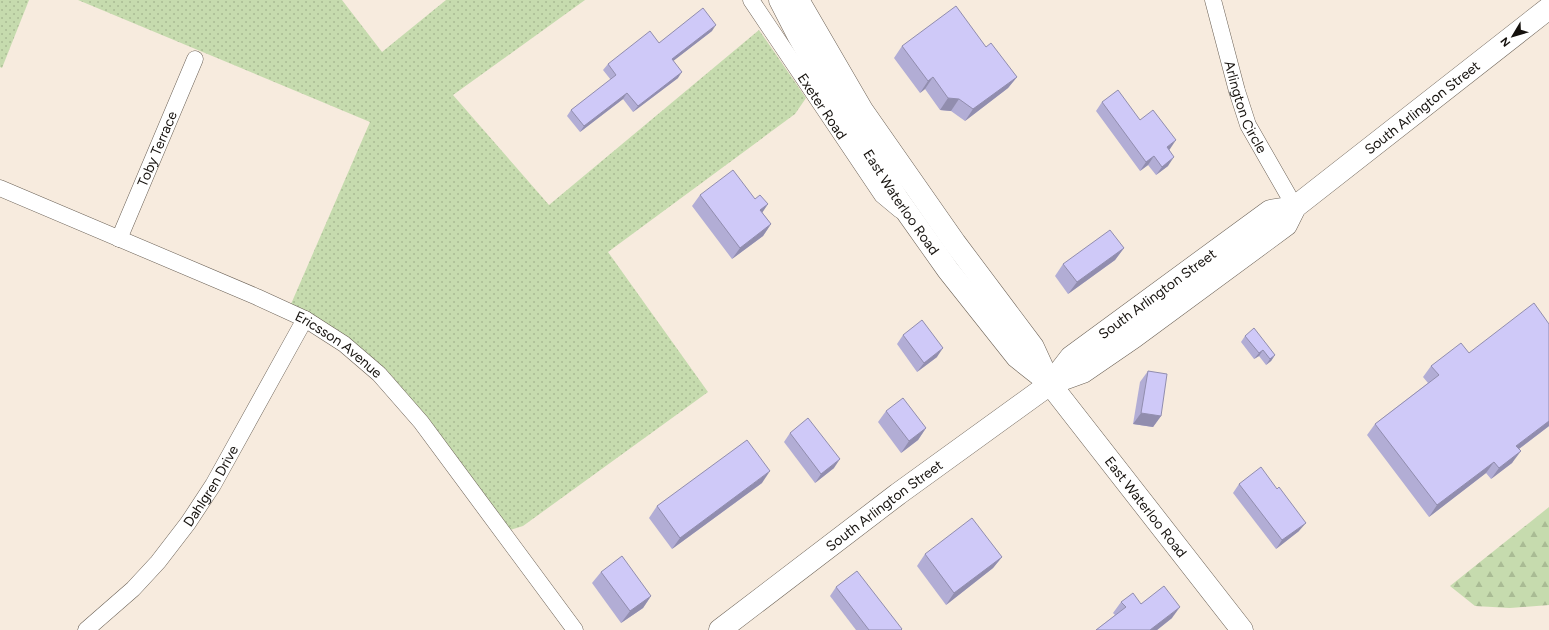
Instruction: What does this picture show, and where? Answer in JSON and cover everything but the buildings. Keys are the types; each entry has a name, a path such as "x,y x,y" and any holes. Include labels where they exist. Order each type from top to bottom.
{"main road":[{"name":"East Waterloo Road","path":"780,0 838,105 948,270 1017,358 1050,384"},
{"name":"East Waterloo Road","path":"798,0 862,110 955,243 1033,347 1050,384 1242,630"},
{"name":"South Arlington Street","path":"720,630 898,494 1050,384 1083,372 1134,337 1286,225 1295,207 1549,8"}],"street":[{"name":"Exeter Road","path":"751,0 882,195 916,224"},
{"name":"Arlington Circle","path":"1213,0 1237,91 1248,125 1295,207"},
{"name":"Toby Terrace","path":"119,239 195,59"},
{"name":"Ericsson Avenue","path":"0,188 257,297 305,319 359,356 398,394 487,509 575,630"},
{"name":"Dahlgren Drive","path":"86,630 133,589 158,562 188,523 213,485 305,319"}],"green space":[{"path":"0,0 29,0 2,68 0,67"},
{"path":"78,0 342,0 382,52 446,0 585,0 453,95 549,205 759,30 806,98 795,114 608,252 708,392 523,526 510,530 438,433 391,375 326,323 291,304 370,122"},
{"path":"1549,507 1549,605 1510,608 1475,606 1450,586"}]}
